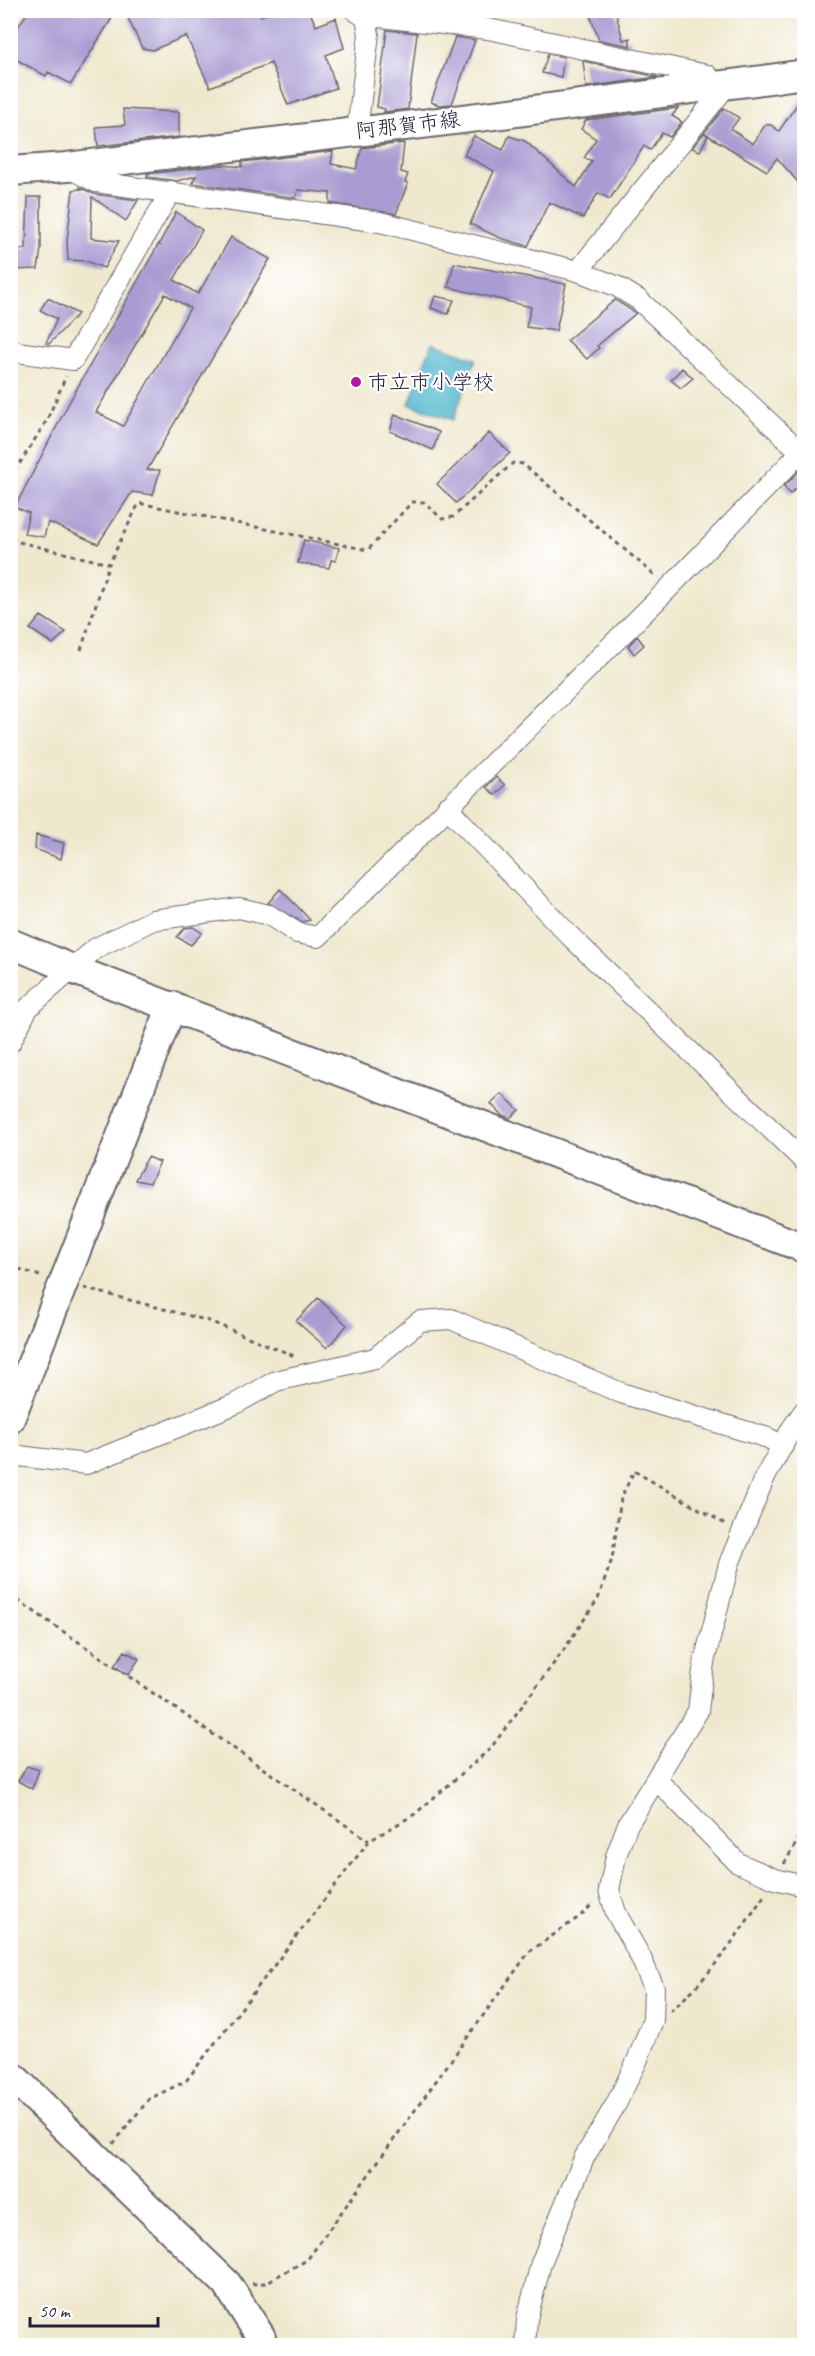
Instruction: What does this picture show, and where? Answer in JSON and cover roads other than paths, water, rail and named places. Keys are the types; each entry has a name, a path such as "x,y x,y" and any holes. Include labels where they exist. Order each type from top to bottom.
{"street":[{"path":"357,131 369,34 361,14 488,29 706,75 722,85 578,271"},
{"name":"阿那賀市線","path":"10,171 67,167 568,106 776,80 804,74"},
{"path":"10,1043 28,1008 72,969 105,942 153,920 239,908 269,915 297,933 318,937 803,452 639,300 616,286 578,271 380,222 96,182 67,167"},
{"path":"10,351 73,360 171,191"},
{"path":"447,807 570,936 804,1161"},
{"path":"10,943 72,969 804,1248"},
{"path":"10,1419 172,1006"},
{"path":"10,1455 86,1464 235,1404 276,1381 375,1358 420,1321 451,1319 621,1393 768,1438 783,1446"},
{"path":"525,2346 527,2319 541,2263 584,2158 637,2061 653,2020 654,1988 616,1913 609,1890 616,1856 628,1824 698,1711 704,1662 729,1564 763,1481 804,1414"},
{"path":"657,1780 738,1863 775,1879 804,1886"},
{"path":"10,2074 227,2284 261,2337 260,2346"}],"water":[{"path":"432,343 476,359 453,420 409,404"}],"place":[{"name":"市立市小学校","path":"356,382"}]}
